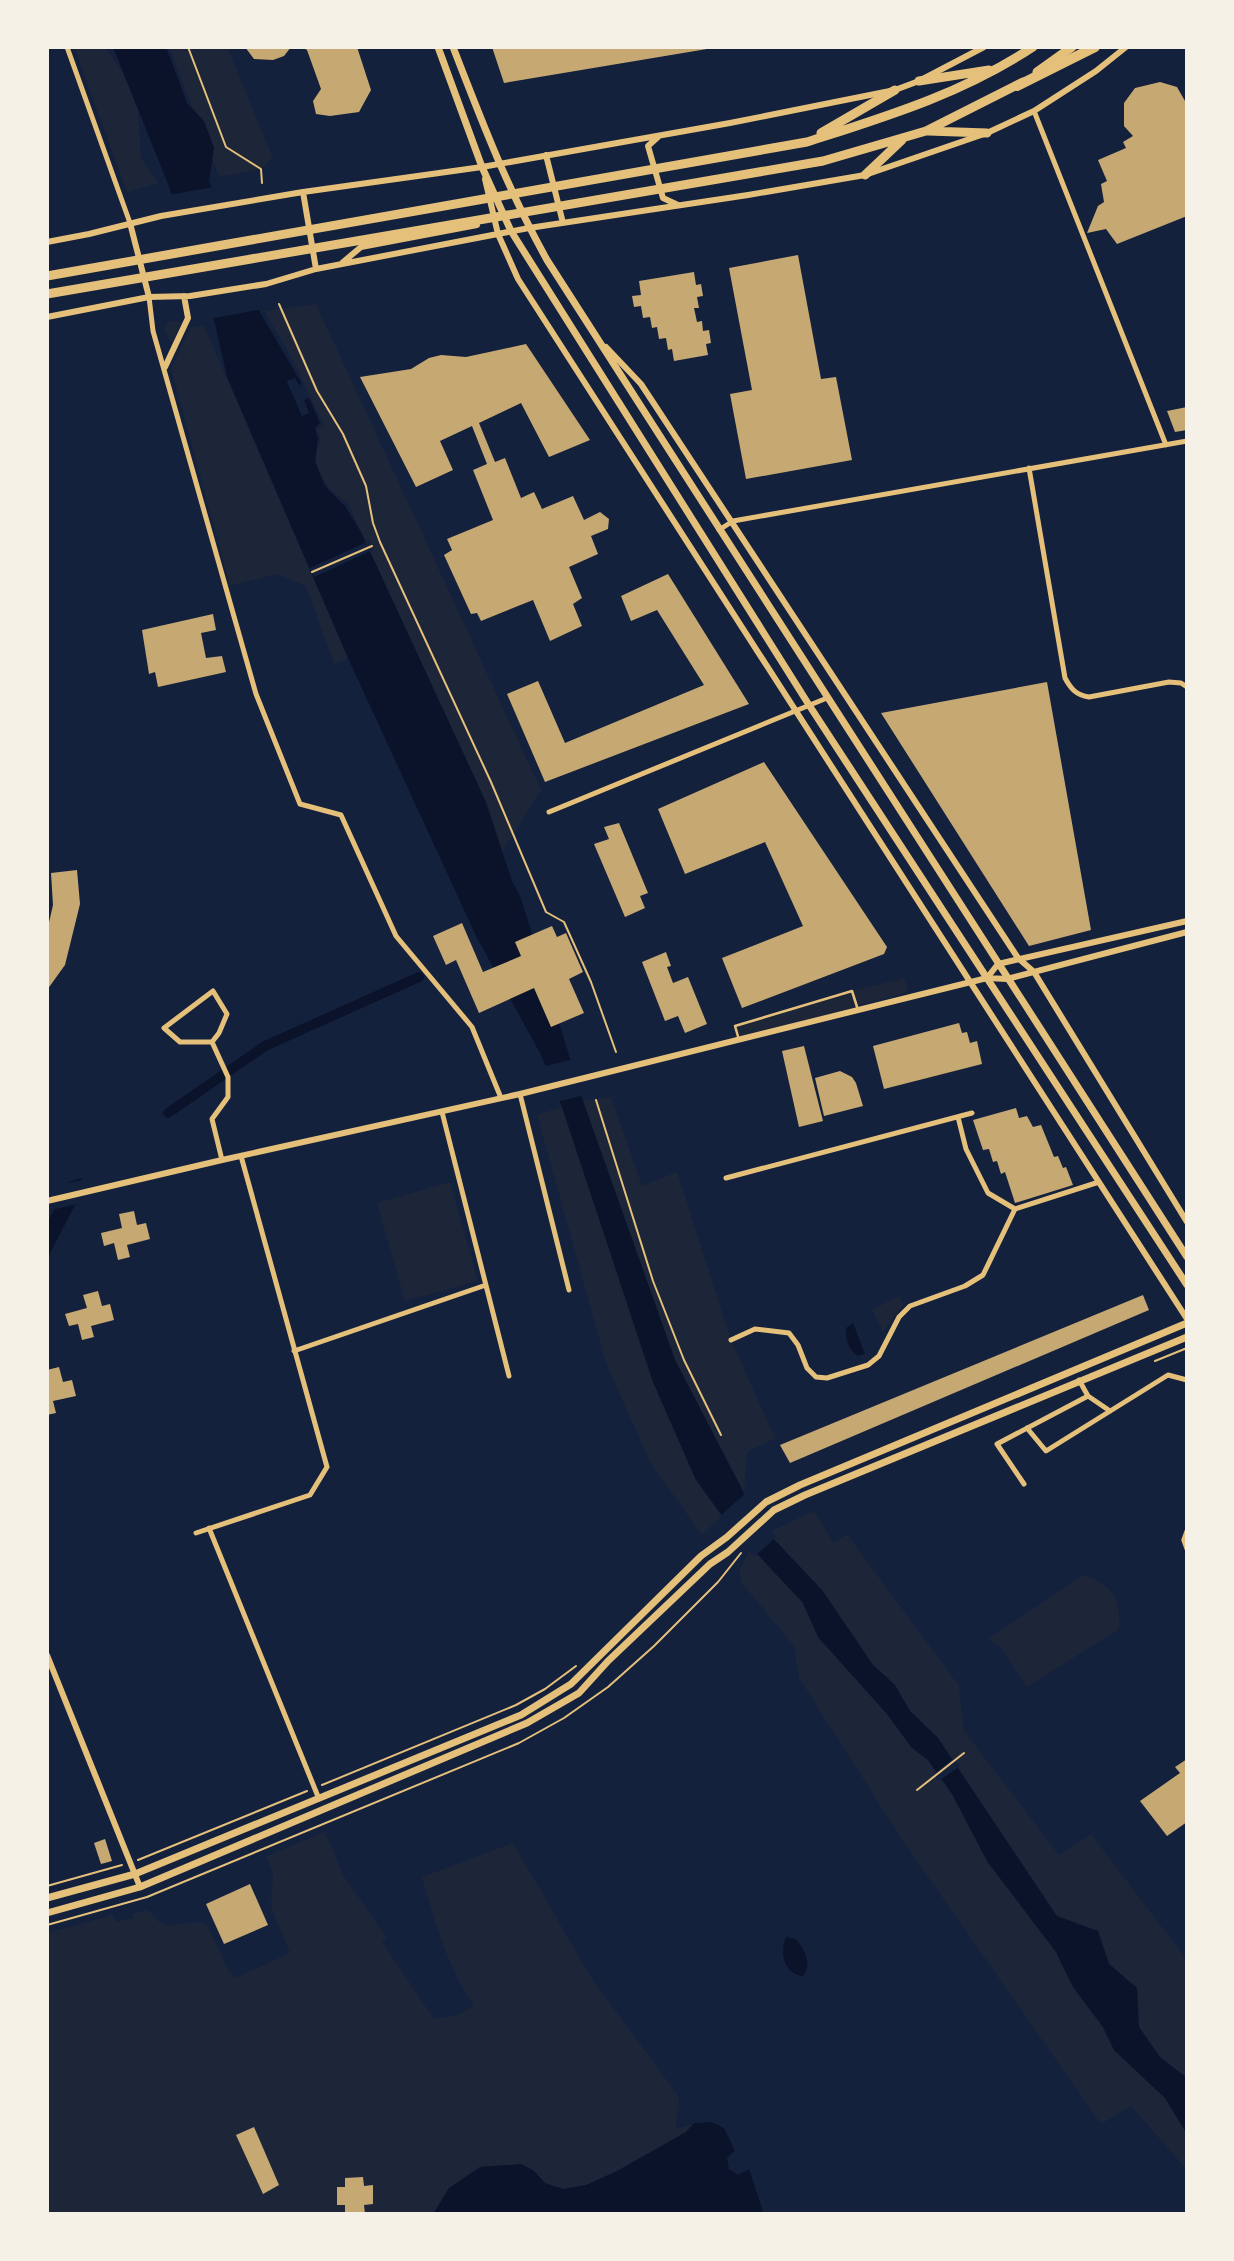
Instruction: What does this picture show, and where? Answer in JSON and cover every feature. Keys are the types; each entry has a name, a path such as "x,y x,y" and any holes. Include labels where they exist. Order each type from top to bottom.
{"highway":[{"path":"47,276 807,142 915,108 1001,68 1033,47"},
{"path":"1017,86 1072,47"},
{"path":"47,294 823,160 926,131 1096,47"},
{"path":"919,81 1001,68"},
{"path":"807,142 895,90"},
{"path":"926,131 987,133"},
{"path":"865,174 904,139"}],"main road":[{"path":"438,47 482,167 511,231 809,705 1187,1285"},
{"path":"453,47 498,164 529,228 719,530 1187,1257"},
{"path":"47,1898 135,1874 521,1715 571,1684 701,1556 766,1502 800,1485 1187,1321"},
{"path":"47,1913 140,1887 527,1724 579,1693 710,1564 774,1510 805,1494 1187,1337"}],"street":[{"path":"67,47 130,223 149,297 153,331 256,694 300,804 341,816 396,936 472,1027 501,1098"},
{"path":"47,242 161,216 303,192 482,167 895,90 919,81 984,47"},
{"path":"47,317 149,297 187,296 266,284 316,269 511,231 865,174 987,133 1034,111 1096,71 1126,47"},
{"path":"1034,111 1166,445"},
{"path":"659,135 648,146 663,198 679,205"},
{"path":"546,156 564,223"},
{"path":"482,167 498,234 518,279 1187,1321"},
{"path":"303,192 316,269"},
{"path":"340,264 361,247 523,216"},
{"path":"165,367 188,318 187,296"},
{"path":"597,339 641,384 733,521 1018,958 1034,972 1187,1222"},
{"path":"719,530 733,521 1187,441"},
{"path":"1029,468 1065,678 1071,689 1089,697 1169,682 1181,683 1187,687"},
{"path":"549,812 827,698"},
{"path":"987,978 998,964 1018,958 1187,921"},
{"path":"48,1201 542,1089 987,978 1007,979 1187,932"},
{"path":"213,991 226,1014 219,1033 212,1042 180,1042 164,1028 213,991"},
{"path":"212,1042 229,1077 228,1097 212,1119 222,1160"},
{"path":"520,1094 569,1290"},
{"path":"442,1112 509,1376"},
{"path":"726,1178 972,1113"},
{"path":"958,1117 967,1149 988,1193 1015,1209"},
{"path":"196,1533 310,1495 327,1467 241,1156"},
{"path":"731,1340 755,1328 789,1333 798,1345 807,1368 816,1377 827,1378 867,1365 879,1356 899,1317 910,1306 965,1286 983,1275 1015,1209 1099,1182"},
{"path":"294,1351 486,1285"},
{"path":"1027,1428 1046,1451 1168,1375 1187,1380"},
{"path":"1079,1380 1088,1396 1110,1411"},
{"path":"1024,1484 997,1444 1088,1396"},
{"path":"209,1528 319,1799"},
{"path":"1187,1529 1183,1540 1187,1551"},
{"path":"47,1655 140,1887"}],"lane":[{"path":"739,1040 735,1026 852,991 858,1010"}],"path":[{"path":"188,47 226,147 261,169 262,183"},
{"path":"279,303 317,391 343,434 366,486 373,523 380,542 491,782 546,912 564,922 616,1052"},
{"path":"312,572 372,546"},
{"path":"596,1100 653,1281 684,1360 721,1435"},
{"path":"47,1886 131,1863 516,1705 545,1689 582,1662"},
{"path":"917,1790 964,1753"}],"shaded area":[{"path":"74,47 105,47 122,71 138,109 141,158 158,183 127,192"},
{"path":"113,47 166,47 187,103 204,121 214,148 209,181 261,314 302,384 299,385 295,378 287,382 302,415 309,413 304,400 309,398 320,423 315,428 318,439 315,462 325,486 345,506 361,532 486,802 512,881 521,898 583,1101 675,1360 744,1493 768,1533 822,1590 873,1665 895,1685 910,1711 938,1738 1057,1916 1098,1931 1109,1964 1137,1988 1139,2027 1160,2057 1187,2078 1187,2134 1165,2098 1114,2050 1103,2027 1073,1987 1056,1952 987,1861 952,1794 928,1760 912,1748 887,1714 818,1637 803,1603 723,1517 696,1480 653,1382 562,1107 541,1055 477,938 348,658 227,377 215,324 168,184"},
{"path":"169,47 227,47 273,158 261,169 219,177"},
{"path":"316,304 541,790 500,855 467,765 347,501 326,484 321,475 316,457 321,441 317,429 324,425 289,353 264,311"},
{"path":"168,321 181,322 172,343 164,329"},
{"path":"204,326 348,658 334,664 306,586 276,574 230,586 171,369 190,328"},
{"path":"905,978 908,992 857,1006 858,1010 739,1040 735,1026"},
{"path":"611,1097 642,1186 677,1172 731,1340 775,1438 747,1452 744,1493 675,1360 583,1101"},
{"path":"562,1107 653,1382 696,1480 722,1516 702,1535 650,1462 606,1363 537,1115"},
{"path":"80,1178 87,1182 47,1259 47,1224 67,1183"},
{"path":"450,1182 478,1281 405,1301 377,1203"},
{"path":"899,1296 903,1305 883,1332 872,1310"},
{"path":"853,1323 865,1354 858,1356 848,1344 846,1336 846,1328"},
{"path":"814,1511 834,1543 847,1534 959,1686 964,1731 1059,1855 1091,1834 1187,1960 1187,2078 1160,2057 1139,2027 1137,1988 1109,1964 1098,1931 1057,1917 938,1738 910,1711 895,1685 873,1665 822,1590 768,1533"},
{"path":"751,1548 803,1603 818,1637 887,1714 912,1748 928,1760 952,1794 987,1861 1056,1952 1073,1987 1103,2027 1114,2050 1165,2098 1187,2134 1187,2170 1131,2106 1101,2124 901,1838 799,1678 794,1646 741,1582 739,1570"},
{"path":"1083,1575 1102,1583 1113,1594 1118,1609 1119,1629 1027,1687 1001,1648 988,1639"},
{"path":"325,1832 343,1875 387,1938 382,1942 434,2019 457,2015 474,2006 450,1961 422,1877 513,1843 592,1979 679,2097 676,2129 700,2123 724,2128 735,2151 727,2158 729,2168 738,2175 749,2169 764,2214 47,2214 47,1933 113,1915 116,1922 134,1918 133,1914 148,1909 163,1924 191,1922 208,1926 227,1968 236,1978 290,1953 271,1907 273,1875 267,1856"},
{"path":"786,1937 796,1939 804,1952 807,1967 803,1976 791,1972 787,1967 783,1956"},
{"path":"711,2122 724,2128 735,2151 727,2158 729,2169 738,2175 749,2169 764,2214 433,2214 449,2188 480,2167 521,2164 533,2170 545,2183 563,2189 586,2185 617,2171 686,2132 694,2123"}],"pier":[{"path":"215,187 263,309 210,319 168,195"},
{"path":"293,379 297,388 292,383 307,414 302,416 287,381"},
{"path":"369,541 373,550 314,577 310,568"},
{"path":"574,1059 585,1095 556,1102 542,1067"},
{"path":"87,1179 90,1184 78,1204 51,1210 63,1184"},
{"path":"747,1492 776,1537 754,1557 719,1517"},
{"path":"954,1758 960,1766 939,1781 934,1774"}],"building":[{"path":"245,47 291,47 284,56 273,60 254,59"},
{"path":"302,47 357,47 371,90 359,112 330,116 316,114 313,101 321,89 307,50"},
{"path":"492,47 707,47 707,49 504,83"},
{"path":"1160,82 1177,87 1185,101 1187,216 1117,244 1106,229 1087,233 1098,206 1104,202 1101,184 1107,181 1098,160 1126,148 1123,142 1133,136 1124,126 1124,103 1135,88"},
{"path":"798,255 821,379 836,377 852,460 746,479 730,394 752,390 729,268"},
{"path":"694,272 696,285 701,284 703,296 697,297 699,308 694,308 697,322 702,321 703,331 709,330 711,343 706,344 708,355 674,361 666,338 659,339 657,327 652,328 650,317 643,318 641,306 634,307 632,296 641,295 639,281"},
{"path":"526,344 590,440 549,457 521,403 479,423 495,462 505,458 521,498 534,492 542,509 573,496 584,520 600,512 609,519 608,529 591,536 598,554 569,567 582,598 573,604 582,626 550,641 533,600 481,621 477,613 471,614 444,555 452,550 447,539 493,520 473,470 487,464 472,426 440,441 453,470 416,487 360,377 411,369 429,358 441,355 466,357"},
{"path":"1187,407 1187,430 1175,432 1167,411"},
{"path":"668,574 749,704 545,782 507,694 538,681 565,743 704,685 657,610 631,621 621,596"},
{"path":"213,614 216,630 201,633 206,658 222,656 226,672 158,687 155,672 149,674 142,630"},
{"path":"1047,682 1091,930 1029,946 881,713"},
{"path":"764,762 887,947 884,954 742,1008 722,958 803,926 765,842 685,874 658,809"},
{"path":"619,823 648,893 640,896 645,908 625,917 594,844 609,839 604,827"},
{"path":"77,870 80,904 65,965 47,990 47,931 53,905 51,873"},
{"path":"462,923 483,972 521,956 515,942 552,926 557,937 566,933 583,972 569,979 584,1013 551,1027 534,988 479,1013 456,960 446,965 433,936"},
{"path":"666,952 671,966 667,967 673,983 688,977 707,1024 685,1033 678,1016 665,1021 642,962"},
{"path":"959,1023 962,1033 967,1032 970,1043 977,1041 982,1064 884,1089 873,1046"},
{"path":"804,1046 823,1121 799,1127 782,1051"},
{"path":"840,1071 852,1077 856,1083 863,1106 824,1116 815,1078"},
{"path":"1016,1108 1019,1118 1027,1116 1033,1127 1041,1125 1054,1157 1058,1156 1063,1168 1066,1167 1073,1185 1015,1203 1005,1172 1001,1174 989,1149 983,1150 973,1120"},
{"path":"134,1211 137,1225 146,1223 150,1239 127,1245 130,1257 118,1260 114,1243 104,1246 101,1233 122,1228 119,1214"},
{"path":"98,1291 102,1306 110,1304 114,1320 91,1326 94,1337 82,1340 78,1324 69,1326 65,1314 87,1308 83,1295"},
{"path":"1143,1295 1149,1310 790,1463 780,1445"},
{"path":"59,1367 63,1382 72,1380 76,1396 53,1401 56,1413 47,1415 47,1370"},
{"path":"1187,1759 1187,1822 1167,1836 1140,1801 1180,1773 1175,1767"},
{"path":"105,1839 112,1861 101,1864 94,1843"},
{"path":"250,1884 268,1925 224,1944 206,1904"},
{"path":"254,2127 279,2185 263,2194 236,2135"},
{"path":"363,2177 364,2186 373,2185 373,2204 364,2205 365,2214 345,2214 345,2205 337,2205 337,2187 345,2187 345,2178"}],"waterway":[{"path":"168,1113 265,1046 419,977"}]}
